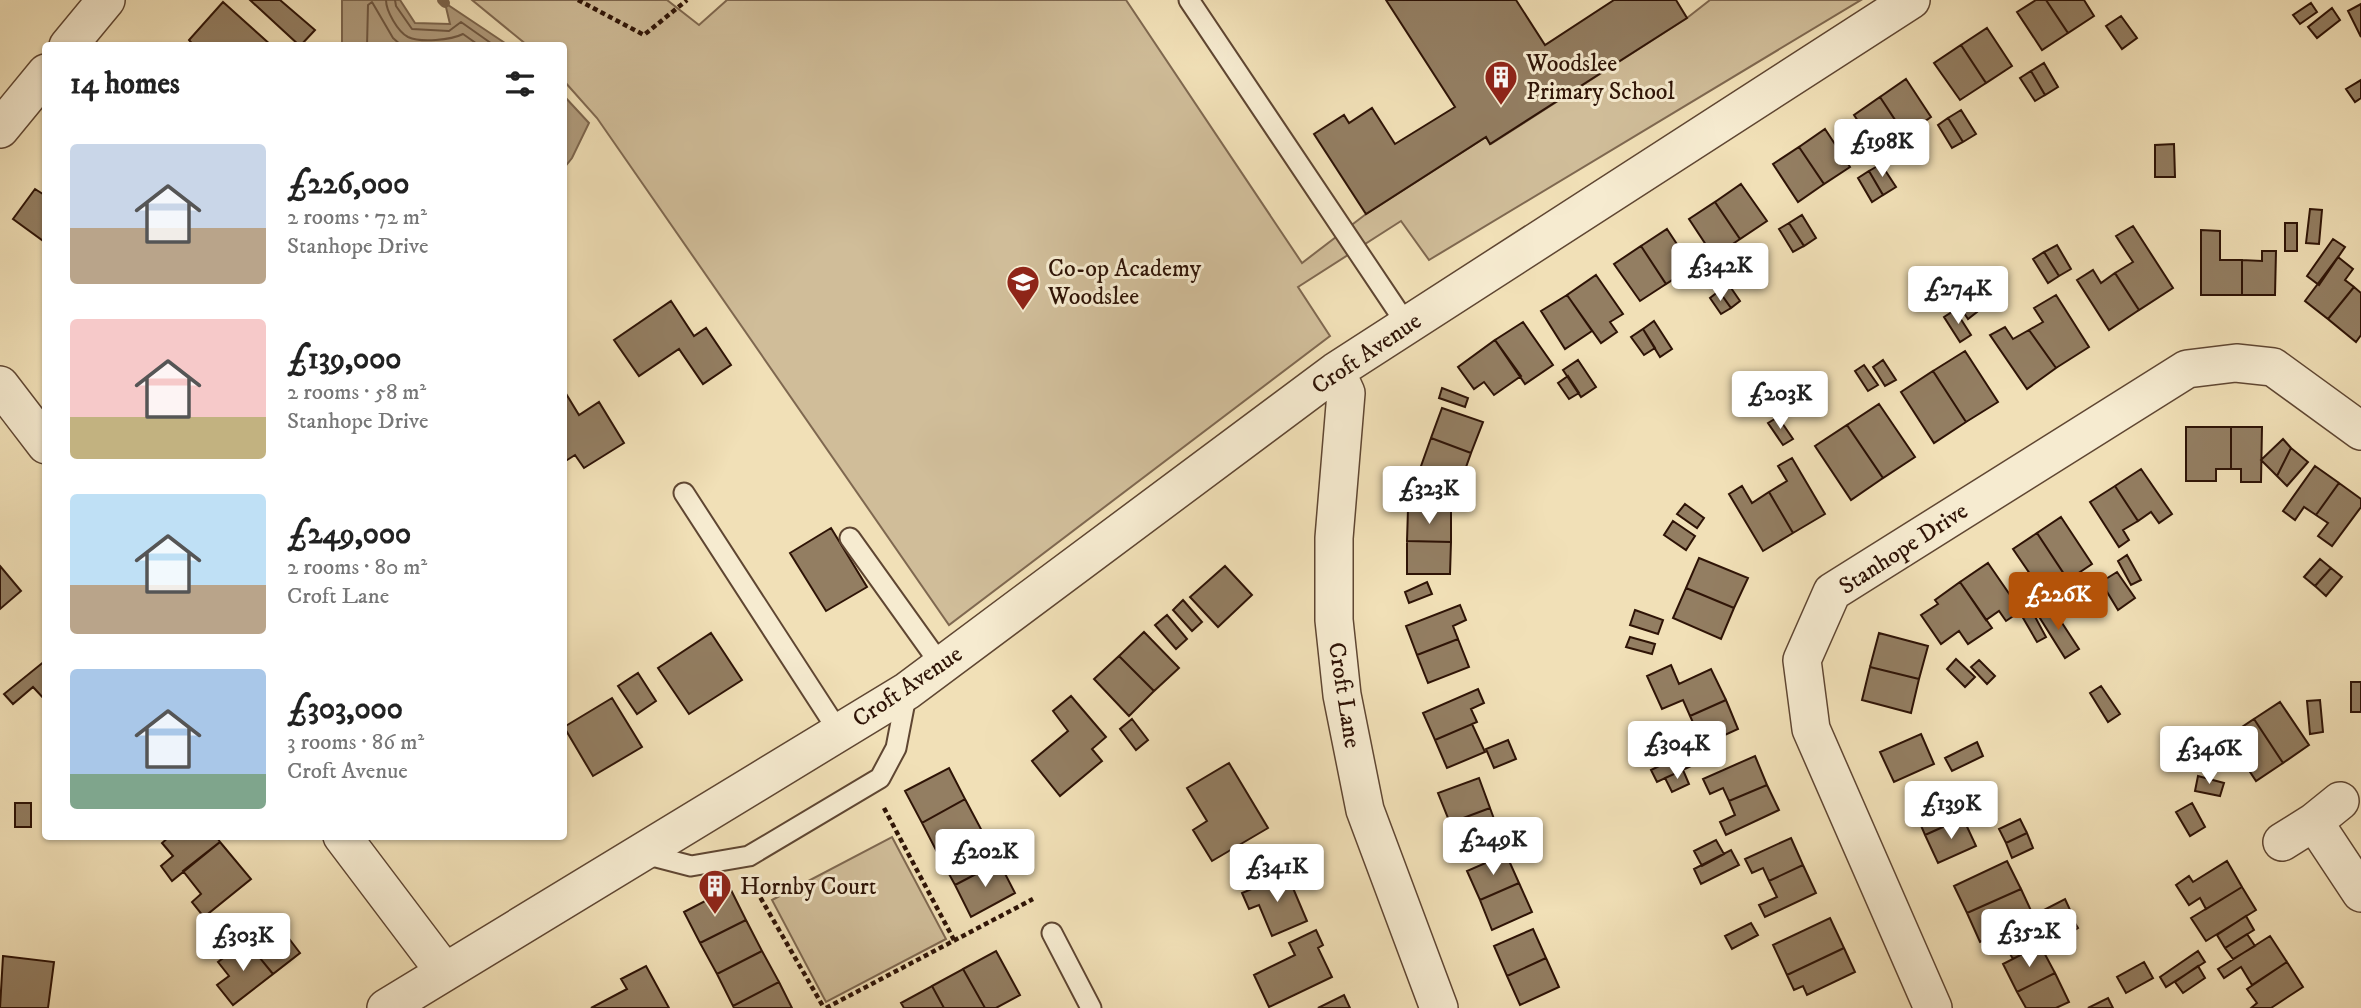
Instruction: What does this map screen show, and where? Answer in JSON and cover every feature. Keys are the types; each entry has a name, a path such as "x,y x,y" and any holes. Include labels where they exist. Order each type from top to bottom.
{"street":[{"path":"71,42 106,0"},
{"name":"Croft Avenue","path":"386,1008 907,691 1336,371 1911,0"},
{"path":"0,129 42,78"},
{"name":"Stanhope Drive","path":"1933,1008 1811,729 1802,660 1832,592 2187,369 2236,363 2273,366 2361,430"},
{"name":"Croft Lane","path":"1336,371 1346,393 1334,538 1334,620 1342,695 1365,810 1439,1008"},
{"path":"0,385 42,440"},
{"path":"2282,842 2327,812 2361,893"},
{"path":"345,840 444,971"}],"lane":[{"path":"1189,0 1407,325"},
{"name":"Croft Avenue","path":"684,493 839,732"},
{"path":"850,538 941,665"},
{"path":"640,853 691,866 749,856 880,778 896,748 907,691"},
{"path":"1052,933 1091,1008"}],"path":[{"path":"578,0 644,35 687,0"},
{"path":"870,783 954,940"},
{"path":"738,858 825,1008 1033,899"}],"shaded area":[{"name":"Co-op Academy Woodslee","path":"472,0 667,0 699,25 727,0 1126,0 1302,263 1366,214 1486,137 1491,144 1687,18 1710,0 1861,0 1429,260 1401,221 1298,287 1330,336 949,625 597,118 567,84 567,42 523,42"},
{"path":"892,837 946,939 826,1002 772,900"}],"water":[{"path":"342,0 400,0 415,23 450,24 445,3 504,42 342,42"},
{"path":"567,99 589,123 567,164"}],"building":[{"path":"250,0 280,0 315,30 304,42 296,42"},
{"name":"Woodslee Primary School","path":"1386,0 1516,0 1545,45 1614,0 1676,0 1687,18 1490,144 1486,137 1366,214 1314,134 1344,115 1349,123 1372,108 1395,144 1455,107"},
{"path":"2036,0 2046,0 2068,33 2042,50 2017,12"},
{"path":"2046,0 2084,0 2094,16 2068,33"},
{"path":"223,2 268,42 191,42 189,40"},
{"path":"2311,3 2317,12 2300,24 2293,15"},
{"path":"2361,4 2361,37 2348,11"},
{"path":"2332,8 2340,20 2317,38 2308,27"},
{"path":"2121,16 2137,38 2122,49 2106,26"},
{"path":"1987,28 2012,66 1986,83 1961,45"},
{"path":"1961,45 1986,83 1960,100 1934,63"},
{"path":"2044,63 2058,87 2045,95 2031,71"},
{"path":"2031,71 2045,95 2035,101 2020,78"},
{"path":"1906,79 1931,117 1905,135 1880,97"},
{"path":"2361,80 2361,98 2355,102 2346,89"},
{"path":"1880,97 1905,135 1879,152 1854,115"},
{"path":"1961,110 1976,134 1963,142 1948,118"},
{"path":"1948,118 1963,142 1952,148 1938,125"},
{"path":"1825,129 1850,167 1824,184 1799,147"},
{"path":"2174,144 2175,177 2155,177 2155,145"},
{"path":"1799,147 1824,184 1798,202 1773,164"},
{"path":"1881,164 1896,187 1883,195 1869,171"},
{"path":"1869,171 1883,195 1872,202 1858,178"},
{"path":"1741,184 1767,221 1740,239 1715,202"},
{"path":"35,189 42,193 42,240 13,219"},
{"path":"1715,202 1740,239 1714,257 1689,219"},
{"path":"2310,209 2322,210 2319,244 2306,243"},
{"path":"1802,215 1816,238 1804,246 1789,223"},
{"path":"1789,223 1804,246 1793,252 1779,229"},
{"path":"2285,223 2297,223 2297,251 2285,251"},
{"path":"2133,226 2173,288 2139,310 2115,273 2133,262 2116,236"},
{"path":"1667,229 1692,267 1666,284 1641,246"},
{"path":"2201,230 2220,231 2220,260 2242,260 2242,295 2201,295"},
{"path":"2333,239 2345,247 2319,285 2307,276"},
{"path":"2057,245 2071,269 2059,276 2044,252"},
{"path":"1641,246 1666,284 1640,301 1614,264"},
{"path":"2262,251 2276,251 2275,295 2242,295 2242,260 2262,261"},
{"path":"2044,252 2059,276 2048,283 2033,259"},
{"path":"2338,257 2353,269 2345,280 2354,287 2328,319 2305,301"},
{"path":"2093,270 2101,283 2115,273 2139,310 2109,330 2077,280"},
{"path":"1596,275 1623,314 1610,322 1617,332 1601,343 1567,295"},
{"path":"1729,285 1740,301 1731,308 1719,291"},
{"path":"2354,287 2361,293 2361,335 2356,342 2328,319"},
{"path":"1719,291 1731,308 1721,314 1710,298"},
{"path":"1567,295 1592,331 1565,349 1541,311"},
{"path":"1966,295 1977,312 1968,319 1956,301"},
{"path":"2056,295 2089,347 2056,368 2029,330 2043,322 2034,308"},
{"path":"671,301 694,336 706,328 731,365 703,384 679,349 639,376 614,340"},
{"path":"1955,310 1971,335 1960,342 1944,317"},
{"path":"1654,321 1672,349 1660,357 1643,329"},
{"path":"1523,322 1553,365 1525,384 1495,340"},
{"path":"2005,327 2013,339 2029,330 2056,368 2027,389 1990,335"},
{"path":"1643,329 1655,348 1644,355 1631,337"},
{"path":"1495,340 1521,376 1494,395 1484,382 1474,389 1458,367"},
{"path":"1965,351 1998,402 1966,422 1933,371"},
{"path":"1578,360 1596,387 1581,397 1563,370"},
{"path":"1883,360 1896,380 1885,386 1873,367"},
{"path":"1864,365 1878,385 1868,391 1855,371"},
{"path":"1933,371 1966,422 1934,443 1901,392"},
{"path":"1568,376 1579,393 1569,399 1558,383"},
{"path":"1442,388 1468,398 1465,407 1439,398"},
{"path":"567,395 579,415 599,402 624,443 584,468 575,455 567,460"},
{"path":"1879,404 1915,457 1883,478 1847,425"},
{"path":"1442,408 1483,422 1471,453 1431,438"},
{"path":"1778,417 1793,439 1783,445 1768,423"},
{"path":"1847,425 1883,478 1851,500 1815,446"},
{"path":"2186,427 2231,427 2231,469 2216,469 2216,481 2186,481"},
{"path":"2231,427 2262,427 2261,482 2241,482 2241,469 2231,469"},
{"path":"1431,438 1471,453 1460,484 1420,469"},
{"path":"2283,439 2291,448 2277,476 2261,460"},
{"path":"2291,448 2308,462 2287,486 2277,476"},
{"path":"1792,458 1825,514 1793,533 1769,492 1787,481 1778,466"},
{"path":"2315,466 2339,483 2316,515 2304,507 2295,520 2283,511"},
{"path":"2141,469 2172,514 2159,523 2151,512 2138,521 2115,486"},
{"path":"2339,483 2361,499 2361,507 2332,546 2318,536 2328,523 2316,515"},
{"path":"1742,486 1752,503 1769,492 1793,533 1763,551 1729,494"},
{"path":"2115,486 2138,521 2123,530 2129,540 2119,547 2090,502"},
{"path":"1409,491 1436,492 1436,510 1408,509"},
{"path":"1685,504 1704,518 1697,528 1677,514"},
{"path":"1408,509 1451,510 1451,542 1407,541"},
{"path":"2061,517 2092,564 2068,580 2037,533"},
{"path":"1673,521 1695,536 1686,550 1664,535"},
{"path":"831,528 867,587 826,611 790,553"},
{"path":"2037,533 2068,580 2045,596 2013,549"},
{"path":"1407,541 1451,542 1450,574 1407,574"},
{"path":"2127,555 2141,580 2131,585 2118,561"},
{"path":"1699,558 1748,578 1734,608 1686,588"},
{"path":"2320,559 2331,568 2315,586 2304,577"},
{"path":"1988,563 2021,611 2006,621 1999,611 1986,620 1960,582"},
{"path":"0,566 21,591 0,609"},
{"path":"1225,566 1252,595 1218,627 1190,597"},
{"path":"2331,568 2342,577 2326,596 2315,586"},
{"path":"2117,572 2135,598 2118,610 2101,582"},
{"path":"1427,582 1432,594 1409,603 1405,592"},
{"path":"1960,582 1992,628 1968,644 1959,631 1941,644 1921,615 1938,604 1935,600"},
{"path":"1686,588 1734,608 1721,639 1673,618"},
{"path":"1183,600 1202,622 1192,631 1173,610"},
{"path":"1460,605 1466,620 1453,626 1458,639 1417,655 1406,626"},
{"path":"2051,606 2079,649 2065,658 2038,615"},
{"path":"1635,610 1663,620 1658,634 1630,625"},
{"path":"2033,613 2046,637 2037,642 2023,618"},
{"path":"1167,615 1187,639 1176,649 1155,625"},
{"path":"1144,632 1179,668 1154,691 1119,656"},
{"path":"711,633 742,680 689,714 658,668"},
{"path":"1879,633 1928,646 1919,679 1870,667"},
{"path":"1630,637 1655,644 1652,654 1626,647"},
{"path":"1458,639 1469,667 1428,683 1417,655"},
{"path":"1119,656 1154,691 1129,716 1094,679"},
{"path":"1956,659 1975,677 1965,687 1947,669"},
{"path":"1979,660 1995,676 1987,684 1971,667"},
{"path":"42,663 42,697 33,687 13,704 4,694"},
{"path":"1671,665 1679,684 1711,669 1726,700 1690,716 1683,700 1662,709 1647,676"},
{"path":"1870,667 1919,679 1911,713 1862,700"},
{"path":"638,673 656,701 637,714 618,686"},
{"path":"2351,682 2361,682 2361,712 2351,712"},
{"path":"2101,686 2120,714 2108,722 2090,693"},
{"path":"1478,689 1484,703 1471,709 1477,722 1435,740 1423,713"},
{"path":"1071,696 1106,737 1092,749 1102,761 1060,796 1032,761 1068,731 1053,711"},
{"path":"612,698 642,747 593,776 567,732 567,725"},
{"path":"1726,700 1738,729 1692,750 1685,737 1697,731 1690,716"},
{"path":"2320,700 2323,732 2310,734 2307,701"},
{"path":"2280,702 2309,745 2283,763 2254,719"},
{"path":"1132,719 1148,740 1136,750 1120,729"},
{"path":"2254,719 2283,763 2256,781 2227,737"},
{"path":"1472,724 1485,752 1447,768 1435,740"},
{"path":"1921,734 1934,764 1894,782 1880,752"},
{"path":"1508,740 1516,759 1494,768 1486,749"},
{"path":"1713,740 1719,753 1657,782 1651,770"},
{"path":"1977,742 1983,756 1952,771 1945,758"},
{"path":"1755,756 1767,785 1729,801 1723,788 1710,794 1703,779"},
{"path":"1229,763 1268,828 1212,861 1193,830 1207,821 1187,788"},
{"name":"Hornby Court","path":"949,768 965,799 922,823 905,791"},
{"path":"1683,770 1689,784 1672,792 1665,778"},
{"path":"2198,776 2224,783 2220,796 2195,791"},
{"path":"1479,778 1490,808 1450,823 1438,793"},
{"path":"1767,785 1779,810 1726,835 1720,822 1735,815 1729,801"},
{"path":"1951,790 1963,818 1925,835 1913,807"},
{"name":"Hornby Court","path":"965,799 982,831 938,854 922,823"},
{"path":"15,803 31,803 31,827 15,827"},
{"path":"2192,803 2205,827 2190,836 2176,812"},
{"path":"1490,808 1501,838 1460,853 1450,823"},
{"path":"1963,818 1976,846 1938,863 1925,835"},
{"path":"2020,819 2027,833 2006,843 1999,829"},
{"name":"Hornby Court","path":"982,831 999,862 955,885 938,854"},
{"path":"2027,833 2033,848 2012,858 2006,843"},
{"path":"1791,838 1803,865 1769,881 1763,868 1752,873 1745,859"},
{"path":"165,840 220,842 172,881 161,866 173,856 162,843"},
{"path":"1716,840 1724,854 1702,866 1694,851"},
{"path":"220,842 251,879 204,917 192,902 201,894 183,871"},
{"path":"1731,850 1739,865 1701,884 1694,869"},
{"path":"1506,854 1519,883 1480,900 1467,871"},
{"path":"2007,861 2021,889 1967,913 1954,886"},
{"path":"2227,861 2242,887 2206,909 2200,898 2189,905 2176,885 2189,876 2193,882"},
{"path":"999,862 1015,893 971,917 955,885"},
{"path":"1803,865 1816,893 1765,917 1759,905 1777,897 1769,881"},
{"path":"1287,874 1307,921 1272,936 1259,905 1249,909 1242,893"},
{"path":"1519,883 1532,912 1492,930 1480,900"},
{"path":"2242,887 2256,910 2206,941 2191,918"},
{"name":"Hornby Court","path":"730,888 746,920 700,943 684,912"},
{"path":"2021,889 2034,917 1980,942 1967,913"},
{"path":"2065,899 2071,912 2048,923 2042,911"},
{"path":"2246,916 2254,930 2225,948 2217,935"},
{"path":"2071,917 2078,928 2056,942 2049,930"},
{"path":"1830,918 1844,948 1787,975 1773,945"},
{"path":"274,919 300,953 273,974 246,941"},
{"name":"Hornby Court","path":"746,920 762,951 717,974 700,943"},
{"path":"1751,923 1758,935 1732,949 1725,936"},
{"path":"1533,929 1546,958 1507,976 1494,946"},
{"path":"1316,930 1323,945 1318,948 1332,977 1269,1007 1254,975 1295,955 1289,943"},
{"path":"2033,933 2040,945 2013,959 2006,947"},
{"path":"2247,934 2255,946 2233,959 2225,948"},
{"path":"2270,936 2287,962 2252,985 2241,967 2224,978 2218,969"},
{"path":"246,941 273,974 233,1005 217,985 229,976 218,962"},
{"path":"2040,945 2055,973 2017,992 2003,964"},
{"path":"1844,948 1855,972 1807,995 1803,986 1794,990 1787,975"},
{"name":"Hornby Court","path":"762,951 779,982 733,1006 717,974"},
{"path":"996,951 1020,995 996,1008 985,1008 963,969"},
{"path":"2198,951 2205,962 2166,987 2160,977"},
{"path":"3,956 54,962 48,1008 0,1008"},
{"path":"1546,958 1559,987 1520,1005 1507,976"},
{"path":"2144,962 2153,978 2126,993 2117,977"},
{"path":"2287,962 2303,987 2271,1008 2251,1008 2257,1003 2247,989"},
{"path":"646,966 669,1008 591,1008 627,989 621,979"},
{"path":"2198,966 2205,978 2183,993 2175,982"},
{"path":"963,969 985,1008 944,1008 932,986"},
{"path":"2055,973 2069,1002 2056,1008 2026,1008 2017,992"},
{"path":"779,982 792,1008 734,1008 733,1006"},
{"path":"932,986 944,1008 904,1008 901,1003"},
{"path":"1344,995 1350,1008 1318,1008"},
{"path":"2108,998 2113,1008 2088,1008"}],"waterway":[{"path":"442,0 445,3"}],"place":[{"name":"Woodslee Primary School","path":"1501,107"},
{"name":"Co-op Academy Woodslee","path":"1023,312"},
{"name":"Hornby Court","path":"715,916"}]}
